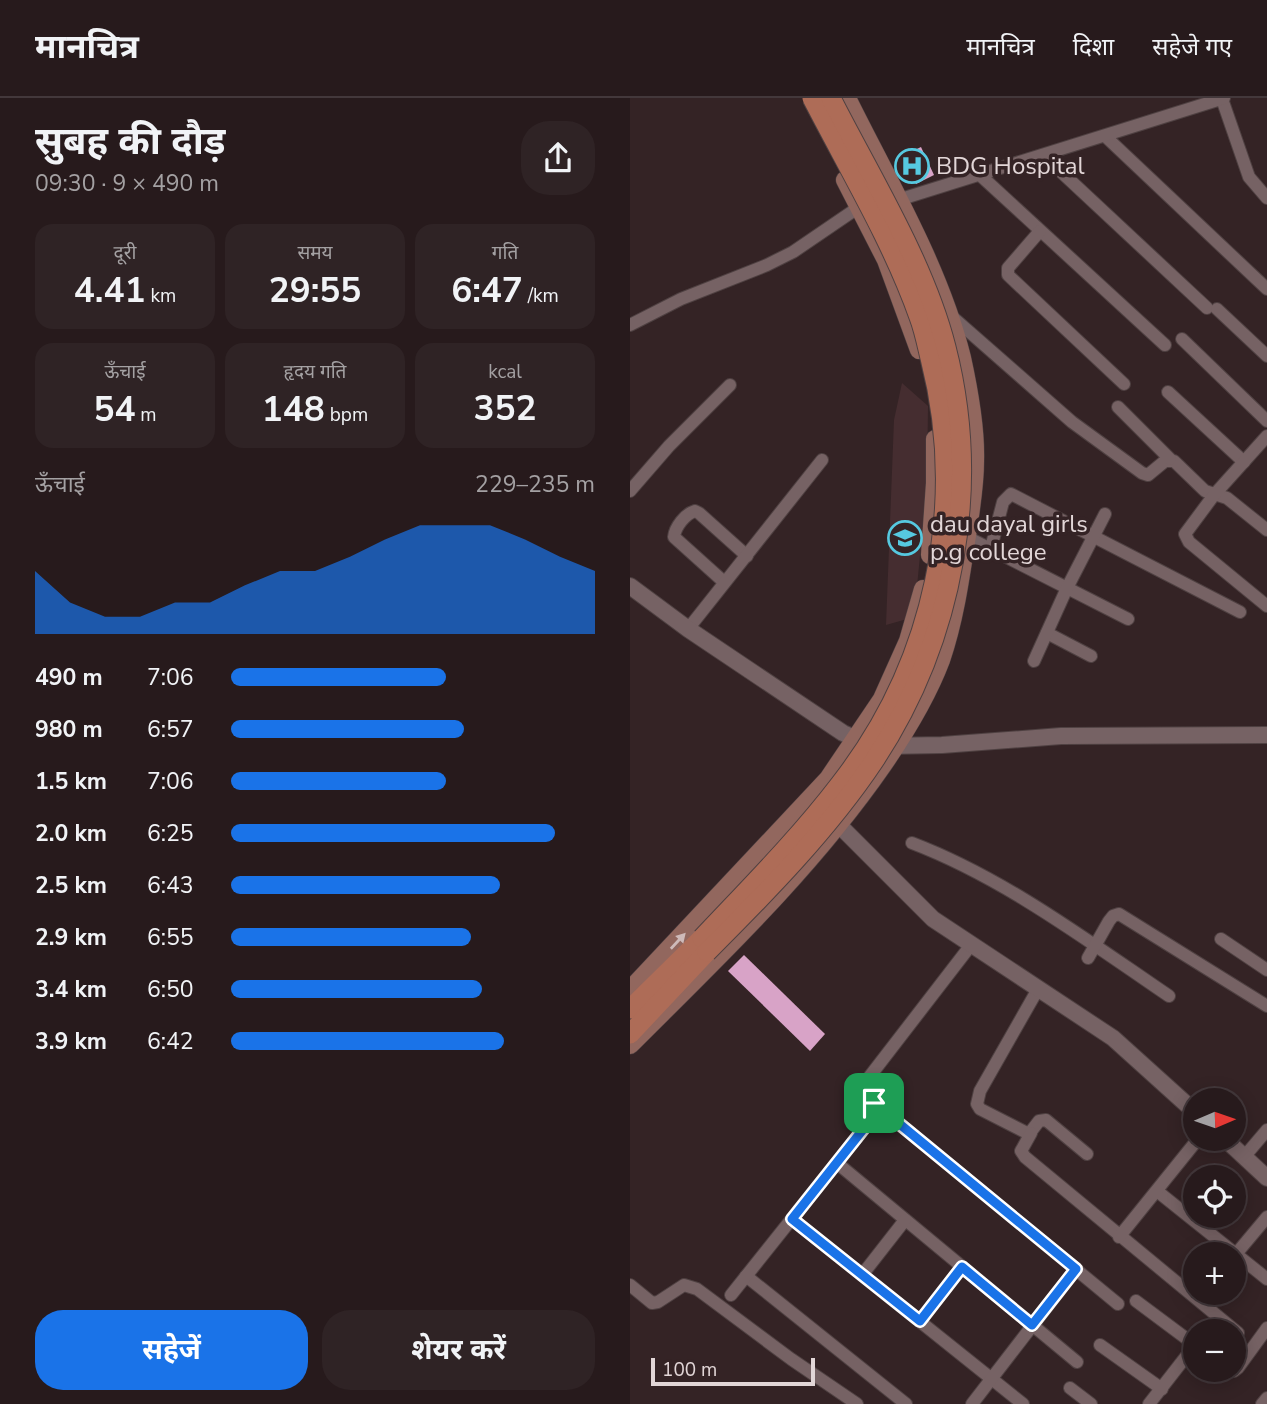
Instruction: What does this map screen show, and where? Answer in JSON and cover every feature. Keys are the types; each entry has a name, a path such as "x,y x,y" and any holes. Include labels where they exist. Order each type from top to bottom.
{"main road":[{"path":"630,990 794,817 828,779 856,740 882,699 908,642 929,567 935,483 934,436 928,383 914,331 895,283 804,98"},
{"path":"630,1034 842,783 879,726 904,674 926,617 939,567 945,521 944,433 920,318 892,254 812,98"},
{"path":"630,1009 704,945 838,811 875,760 918,681 942,616 956,552 963,470 957,405 946,346 924,282 831,98"},
{"path":"630,1045 734,941 804,867 839,825 897,745 940,661 958,598 975,459 962,359 933,272 847,98"}],"street":[{"path":"898,200 1223,98 1250,177 1267,198"},
{"path":"1105,136 1267,289"},
{"path":"1043,155 1267,356"},
{"path":"980,175 1165,345"},
{"path":"630,325 663,307 768,265 793,252 859,207"},
{"path":"1040,231 1008,268 1008,275 1124,384"},
{"path":"949,314 1072,422 1142,474 1153,473 1170,459"},
{"path":"1182,340 1267,421"},
{"path":"630,491 668,446 730,385"},
{"path":"1168,392 1244,462"},
{"path":"1118,407 1205,491 1227,498 1267,530"},
{"path":"1267,436 1262,452 1244,462 1214,495 1187,529 1185,538 1267,606"},
{"path":"688,629 821,460"},
{"path":"990,548 1003,502 1011,494 1240,612"},
{"path":"724,582 674,537 688,514 695,511 699,513 747,556"},
{"path":"1034,661 1105,514"},
{"path":"967,537 1128,619"},
{"path":"630,586 688,629 856,740 868,744 942,745 1061,736 1267,735"},
{"path":"1046,633 1091,656"},
{"path":"839,825 920,908 1124,1046 1183,1101"},
{"path":"912,843 946,856 985,877 1169,996"},
{"path":"1088,958 1109,921 1119,914 1267,1006"},
{"path":"1221,939 1267,970"},
{"path":"731,1295 873,1117 874,1103 867,1083 870,1076 971,945"},
{"path":"1031,1133 1025,1133 980,1109 977,1104 979,1091 1038,989"},
{"path":"874,1103 1118,1304"},
{"path":"1087,1154 1044,1119 1039,1121 1022,1148 1022,1154 1221,1319"},
{"path":"1244,1157 1267,1129"},
{"path":"1119,1237 1188,1152"},
{"path":"1239,1152 1267,1178"},
{"path":"837,1163 1077,1362"},
{"path":"1157,1191 1221,1242"},
{"path":"1246,1242 1267,1217"},
{"path":"792,1219 1023,1404"},
{"path":"862,1275 905,1220"},
{"path":"1246,1262 1267,1279"},
{"path":"920,1321 962,1267"},
{"path":"972,1404 1076,1269"},
{"path":"746,1276 906,1404"},
{"path":"630,1285 652,1303 684,1285 697,1289 857,1404"},
{"path":"1136,1301 1183,1336"},
{"path":"1246,1357 1267,1328"},
{"path":"1101,1345 1162,1389"},
{"path":"1149,1404 1183,1361"},
{"path":"1070,1388 1091,1404"},
{"path":"1262,1404 1267,1398"}],"shaded area":[{"name":"dau dayal girls p.g college","path":"902,383 928,406 927,484 914,617 886,625 894,420"}],"building":[{"path":"921,147 934,175 916,184 902,156"},
{"path":"744,955 825,1034 810,1051 728,971"}],"place":[{"name":"BDG Hospital","path":"912,166"},
{"name":"dau dayal girls p.g college","path":"905,538"}],"route":[{"path":"874,1103 1076,1269 1032,1325 962,1267 920,1321 792,1219 873,1117 874,1103"}]}
